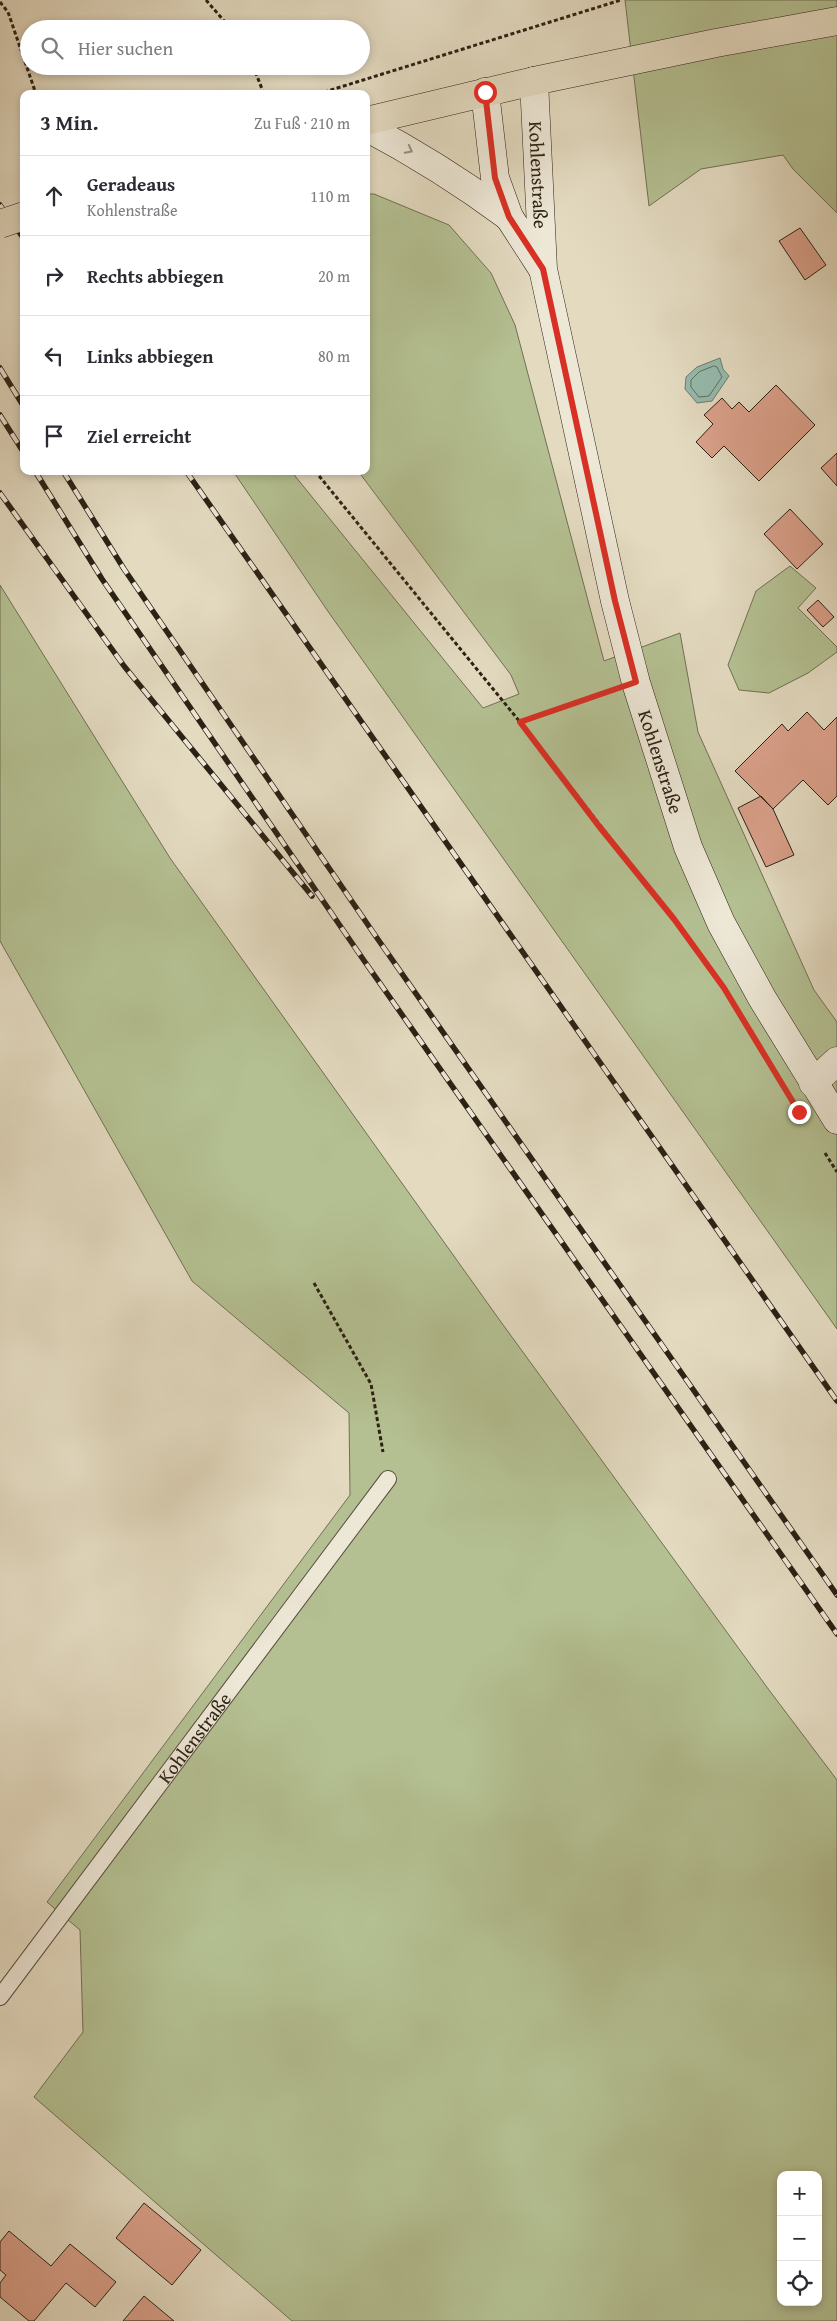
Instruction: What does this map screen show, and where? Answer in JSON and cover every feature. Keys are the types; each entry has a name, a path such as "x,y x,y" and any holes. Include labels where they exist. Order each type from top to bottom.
{"main road":[{"path":"370,120 534,81 716,43 837,22"},
{"path":"0,224 20,217"}],"street":[{"name":"Kohlenstraße","path":"534,81 543,269 615,601 636,682 688,847 721,923 813,1083 837,1120"},
{"name":"Kohlenstraße","path":"485,92 495,178 509,217 543,269"},
{"path":"370,129 422,157 454,177 509,217"},
{"path":"813,1083 837,1061"}],"lane":[{"name":"Kohlenstraße","path":"0,1997 388,1480"}],"path":[{"path":"206,0 223,20"},
{"path":"331,90 621,0"},
{"path":"0,2 8,12 20,47"},
{"path":"30,75 35,90"},
{"path":"257,75 262,90"},
{"path":"318,475 520,722 690,942"},
{"path":"520,722 636,682"},
{"path":"823,1150 837,1172"},
{"path":"314,1282 371,1384 388,1480"}],"shaded area":[{"path":"625,0 837,0 837,213 793,169 783,155 701,169 649,206"},
{"path":"370,194 449,225 491,273 515,325 604,661 680,633 698,732 814,990 837,1022 837,1329 327,610 236,475 294,475 483,708 519,694 511,675 361,475 370,475"},
{"path":"790,566 816,588 798,608 837,647 837,652 808,673 769,693 739,690 728,665 756,591"},
{"path":"0,585 170,858 501,1322 769,1690 837,1780 837,2321 292,2321 34,2097 83,2032 80,1930 47,1902 350,1495 349,1413 192,1281 0,941"}],"water":[{"path":"720,358 723,369 729,376 712,401 697,403 685,389 686,377 697,367"}],"building":[{"path":"800,228 826,265 805,280 779,241"},
{"path":"776,385 815,425 759,481 724,446 712,458 696,442 713,424 704,415 722,398 732,409 739,402 749,412"},
{"path":"837,453 837,486 821,468"},
{"path":"790,509 823,544 797,569 764,534"},
{"path":"818,600 834,617 823,627 807,610"},
{"path":"807,712 824,730 837,717 837,796 828,805 803,780 773,809 735,771 782,724 788,731"},
{"path":"761,796 773,809 794,855 766,867 738,808"},
{"path":"144,2203 201,2250 172,2285 116,2238"},
{"path":"9,2231 51,2266 70,2244 116,2282 95,2307 66,2283 34,2321 29,2321 0,2297 0,2283 6,2275 0,2270 0,2242"},
{"path":"144,2296 174,2321 123,2321"}],"railway":[{"path":"0,205 20,233"},
{"path":"0,368 20,400"},
{"path":"0,415 20,447"},
{"path":"37,475 102,579 365,962 837,1634"},
{"path":"65,475 124,569 377,938 837,1595"},
{"path":"189,475 837,1401"},
{"path":"0,493 124,666 312,896"}],"route":[{"path":"485,92 488,133 495,178 509,217 543,269 615,601 636,682 520,722 598,825 674,919 724,988 799,1112"}]}
